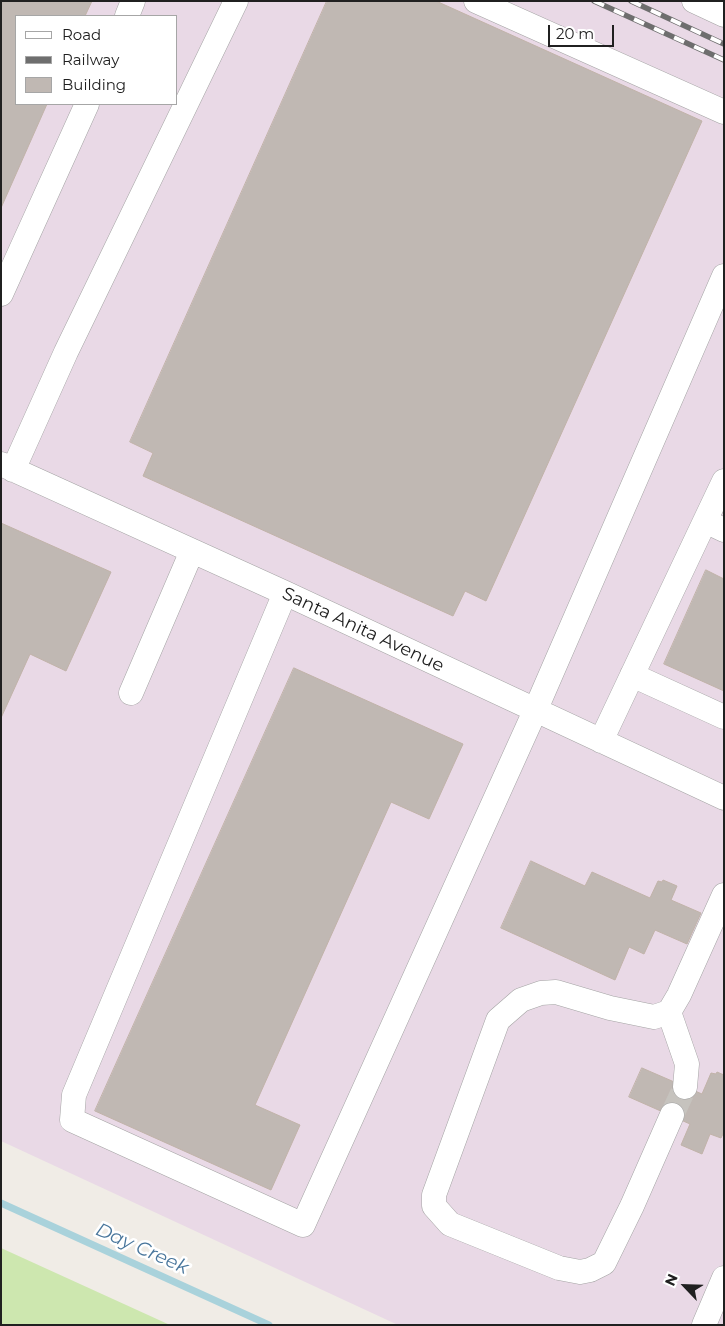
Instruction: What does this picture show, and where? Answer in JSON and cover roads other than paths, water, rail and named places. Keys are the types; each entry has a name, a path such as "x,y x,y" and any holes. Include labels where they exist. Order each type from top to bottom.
{"street":[{"path":"127,15 133,1"},
{"path":"7,467 66,352 236,1"},
{"path":"476,1 724,112"},
{"path":"694,1 724,15"},
{"path":"1,294 9,256 86,105"},
{"path":"285,594 74,1095 72,1120 303,1225 535,711 724,276"},
{"name":"Santa Anita Avenue","path":"7,467 724,798"},
{"path":"601,742 632,675 714,525 724,481"},
{"path":"131,694 192,551"},
{"path":"632,675 724,717"},
{"path":"672,1115 632,1206 604,1263 590,1270 580,1272 559,1268 450,1224 434,1206 434,1195 498,1020 521,1000 556,992 610,1008 654,1018 669,1012 679,995 724,895"},
{"path":"669,1012 687,1064 685,1087"},
{"path":"704,1325 724,1278"}],"waterway":[{"name":"Day Creek","path":"1,1203 269,1325"}],"tunnel":[{"path":"672,1115 685,1087"}],"railway":[{"path":"594,1 724,60"},
{"path":"631,1 724,44"}]}
